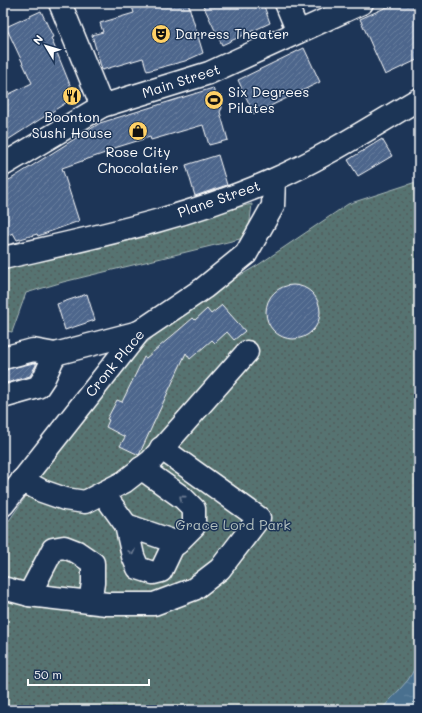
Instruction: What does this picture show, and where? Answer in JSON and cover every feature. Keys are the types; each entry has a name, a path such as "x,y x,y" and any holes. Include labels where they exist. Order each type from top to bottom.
{"street":[{"path":"60,3 102,106"},
{"path":"286,3 298,32"},
{"name":"Main Street","path":"3,165 102,106 209,73 362,3"},
{"name":"Plane Street","path":"3,258 106,234 222,200 274,180 322,156 419,99"},
{"name":"Cronk Place","path":"3,505 139,332 204,288 246,254 273,206 274,180"},
{"path":"3,358 33,350 55,354 139,332"},
{"path":"22,480 42,491 65,499 86,502 124,482 151,460 247,352"},
{"path":"3,397 38,387 44,378 55,354"},
{"path":"3,588 29,595 107,604 154,604 194,589 220,569 258,518 161,448"},
{"path":"103,493 126,525 133,556 138,568 153,573 161,571 172,548 194,526 194,509 183,498 141,468"},
{"path":"126,525 178,543"},
{"path":"29,595 52,549 64,547 77,552 93,563 93,583 90,602"}],"green space":[{"name":"Grace Lord Park","path":"419,181 419,710 3,710 3,529 112,374 186,307 258,265 348,204"},
{"path":"252,204 248,237 63,282 26,293 12,332 3,330 3,262"}],"water":[{"path":"419,661 419,710 381,710 408,680"}],"building":[{"path":"131,3 188,3 203,53 185,61 147,71 143,58 102,70 92,35 103,32 100,23 134,13"},
{"path":"202,3 263,3 270,23 222,45"},
{"path":"396,3 419,3 419,59 385,75 360,19"},
{"path":"41,11 53,37 51,38 75,97 3,143 3,97 32,83 6,27"},
{"path":"304,48 320,82 254,114 238,80"},
{"path":"213,88 217,100 221,102 222,108 220,112 228,140 209,145 203,125 151,140 150,137 108,150 108,152 62,168 79,221 38,236 37,234 17,240 13,233 3,237 3,182 11,179 100,123"},
{"path":"382,139 392,156 358,176 348,160"},
{"path":"218,155 227,185 195,196 186,165"},
{"path":"293,285 303,287 312,293 318,302 320,312 318,322 312,331 303,337 293,339 283,337 274,331 268,322 266,312 268,302 274,293 283,287"},
{"path":"87,294 95,320 65,330 57,304"},
{"path":"222,305 245,331 234,340 227,332 215,343 212,340 190,359 186,353 139,455 120,446 125,437 106,427 109,420 107,419 117,400 122,402 144,357 146,358 193,318 195,320 207,309 211,314"},
{"path":"36,363 36,365 30,376 3,384 3,370"}],"place":[{"name":"Darress Theater","path":"161,34"},
{"name":"Boonton Sushi House","path":"72,96"},
{"name":"Six Degrees Pilates","path":"214,100"},
{"name":"Rose City Chocolatier","path":"138,131"}]}
